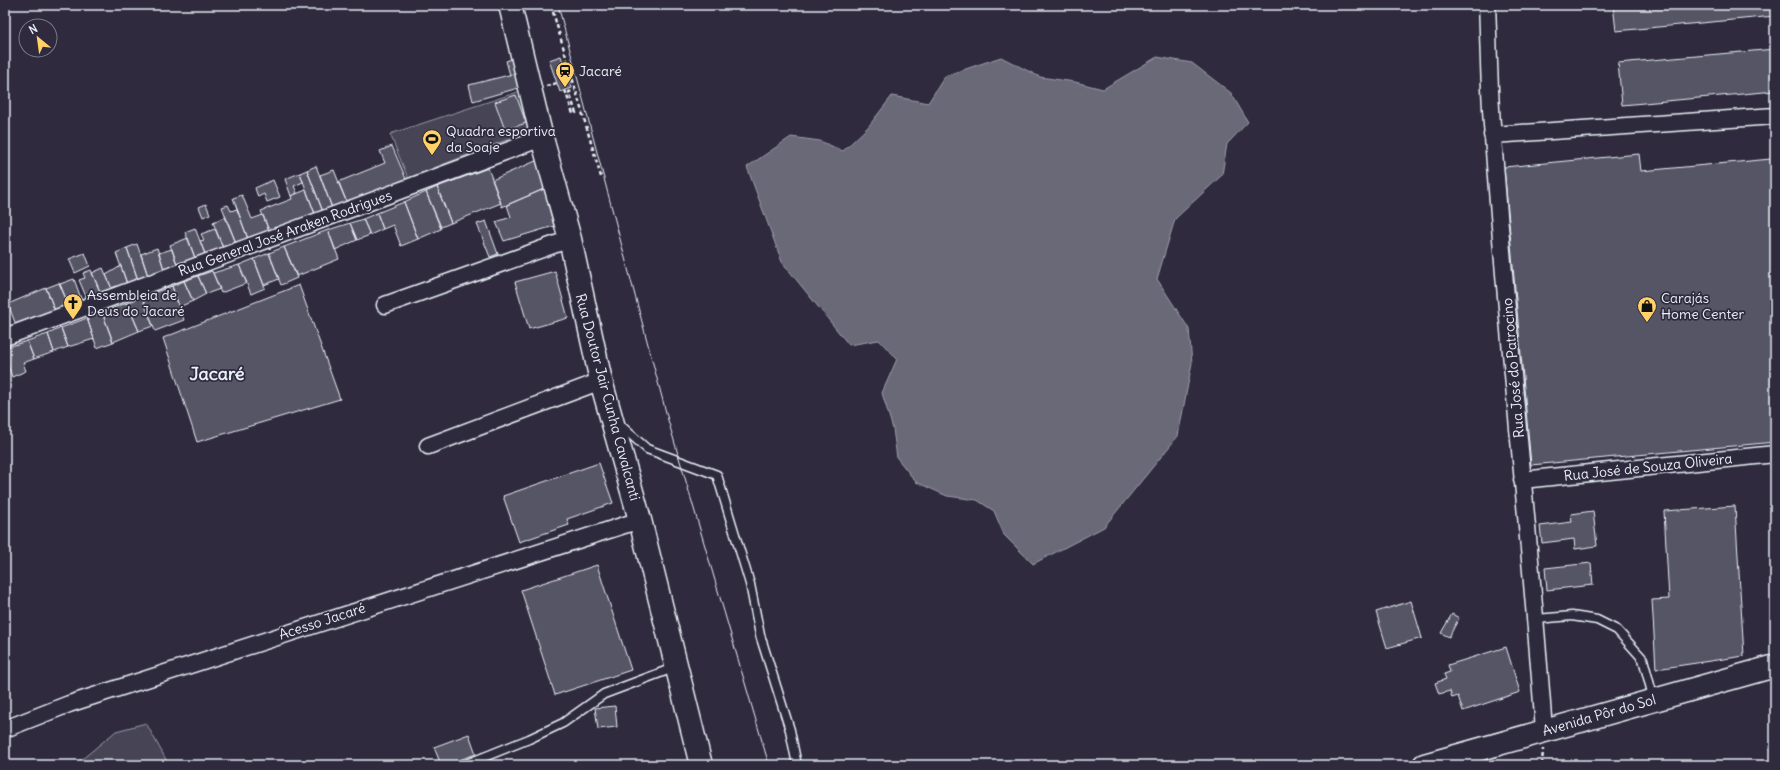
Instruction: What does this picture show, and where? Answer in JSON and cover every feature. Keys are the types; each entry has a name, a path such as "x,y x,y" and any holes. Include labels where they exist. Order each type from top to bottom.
{"street":[{"name":"Rua Doutor Jair Cunha Cavalcanti","path":"510,5 542,138 570,239 601,381 640,520 701,765"},
{"name":"Rua José do Patrocino","path":"1488,5 1492,135 1522,480 1536,619 1544,731"},
{"path":"1492,135 1775,116"},
{"name":"Rua General José Araken Rodrigues","path":"5,337 542,138"},
{"path":"385,305 570,239"},
{"path":"428,446 601,381"},
{"name":"Rua José de Souza Oliveira","path":"1522,480 1775,454"},
{"name":"Acesso Jacaré","path":"5,729 69,704 227,651 640,520"},
{"name":"Avenida Pôr do Sol","path":"1424,765 1775,666"}],"lane":[{"path":"612,418 647,449 717,475 750,584 760,635 790,730 797,765"},
{"path":"1536,619 1572,616 1597,620 1617,630 1643,659 1654,700"},
{"path":"464,765 529,739 563,723 604,694 676,667"}],"path":[{"path":"551,5 601,177"},
{"path":"565,90 573,114 576,113 569,92 575,90"}],"shaded area":[{"name":"Quadra esportiva da Soaje","path":"524,90 532,130 408,178 390,134"},
{"path":"146,723 169,765 75,765 116,731"}],"water":[{"path":"1001,57 1040,77 1075,82 1103,89 1157,57 1192,63 1231,93 1248,122 1227,144 1222,175 1175,219 1157,279 1189,329 1192,363 1178,436 1104,527 1033,564 1004,535 994,511 977,500 947,496 916,482 897,458 893,429 882,393 897,359 879,340 849,345 782,262 747,167 791,137 820,141 843,151 868,127 892,96 928,103 945,76"}],"building":[{"path":"1613,5 1775,5 1775,16 1616,31"},
{"path":"1775,49 1775,91 1622,105 1618,63"},
{"path":"561,56 572,88 560,92 549,60"},
{"path":"517,57 521,72 510,75 506,61"},
{"path":"521,72 525,86 473,101 469,85"},
{"path":"516,95 526,123 505,130 495,102"},
{"path":"392,146 406,179 347,203 338,182 385,163 380,151"},
{"name":"Carajás Home Center","path":"1639,154 1641,171 1771,159 1775,203 1775,442 1531,465 1504,167"},
{"path":"538,160 549,187 502,207 492,180"},
{"path":"316,166 332,208 323,212 307,170"},
{"path":"488,168 501,203 451,223 437,187"},
{"path":"307,170 323,212 315,214 300,173"},
{"path":"334,170 347,203 332,208 320,175"},
{"path":"300,173 303,182 294,186 297,193 291,196 285,179"},
{"path":"273,180 280,197 267,202 264,194 258,197 255,188"},
{"path":"437,187 451,223 441,227 426,192"},
{"path":"544,189 554,226 504,241 496,222 511,217 507,205"},
{"path":"306,190 315,214 269,231 261,211 292,199 291,196"},
{"path":"426,192 441,229 418,239 404,202"},
{"path":"242,195 252,219 263,215 269,231 248,239 233,198"},
{"path":"404,202 418,239 401,246 393,225 383,229 377,213"},
{"path":"206,204 210,214 203,217 199,207"},
{"path":"228,205 231,211 237,209 248,239 236,243 222,207"},
{"path":"377,213 383,229 370,235 363,219"},
{"path":"225,217 236,243 223,248 213,222"},
{"path":"363,219 370,235 357,240 350,223"},
{"path":"486,221 498,254 490,257 477,224"},
{"path":"350,223 357,240 335,250 328,230"},
{"path":"195,228 205,254 195,258 185,232"},
{"path":"215,229 223,248 205,254 200,241 204,240 201,234"},
{"path":"328,230 339,259 297,276 284,247"},
{"path":"188,238 195,258 177,264 170,245"},
{"path":"137,244 148,276 138,280 127,248"},
{"path":"284,247 297,278 281,285 269,253"},
{"path":"127,248 138,280 127,284 116,253"},
{"path":"157,248 164,269 148,276 141,254"},
{"path":"172,249 177,264 164,269 159,253"},
{"path":"85,253 90,266 75,273 69,259"},
{"path":"269,253 279,279 264,285 254,259"},
{"path":"254,259 265,288 251,294 239,265"},
{"path":"239,265 247,283 221,293 213,273"},
{"path":"121,266 127,284 112,289 106,275"},
{"path":"103,268 112,289 101,294 92,273"},
{"path":"91,270 101,294 87,299 79,280 85,278 83,273"},
{"path":"212,271 220,289 206,294 198,276"},
{"path":"555,271 568,318 529,329 515,282"},
{"path":"198,276 206,294 193,301 184,281"},
{"path":"74,279 82,301 69,306 60,284"},
{"path":"184,281 193,301 179,307 172,286"},
{"path":"59,283 69,306 55,311 46,288"},
{"path":"299,285 340,399 197,442 163,338"},
{"path":"172,286 184,320 155,331 142,297"},
{"path":"46,288 55,311 16,325 8,304"},
{"path":"142,297 153,326 139,331 127,303"},
{"path":"127,303 139,331 113,342 102,312"},
{"path":"102,312 113,342 97,348 87,318"},
{"path":"5,315 10,327 5,329"},
{"path":"87,318 94,339 68,347 61,328"},
{"path":"61,328 68,347 54,352 48,334"},
{"path":"48,334 54,352 34,359 27,341"},
{"path":"27,341 34,359 23,363 26,371 12,377 5,357 5,348"},
{"path":"599,463 613,503 567,519 569,525 519,542 503,496"},
{"path":"1735,506 1744,656 1656,669 1652,600 1669,599 1664,511"},
{"path":"1593,511 1597,546 1575,549 1574,539 1542,543 1540,526 1572,522 1571,514"},
{"path":"1591,563 1593,585 1547,590 1545,568"},
{"path":"597,565 631,670 555,695 521,590"},
{"path":"1411,601 1422,638 1387,648 1376,612"},
{"path":"1452,614 1459,618 1449,637 1441,633"},
{"path":"1506,647 1520,692 1463,711 1458,696 1452,698 1450,691 1439,694 1435,683 1446,679 1444,674 1450,672 1448,665"},
{"path":"615,706 617,727 598,729 595,708"},
{"path":"469,734 476,754 441,765 434,747"}],"tram line":[{"path":"558,5 668,420 769,765"}],"place":[{"name":"Jacaré","path":"565,88"},
{"name":"Quadra esportiva da Soaje","path":"432,156"},
{"name":"Assembleia de Deus do Jacaré","path":"73,320"},
{"name":"Carajás Home Center","path":"1647,323"}],"district":[{"name":"Jacaré","path":"217,374"}]}
